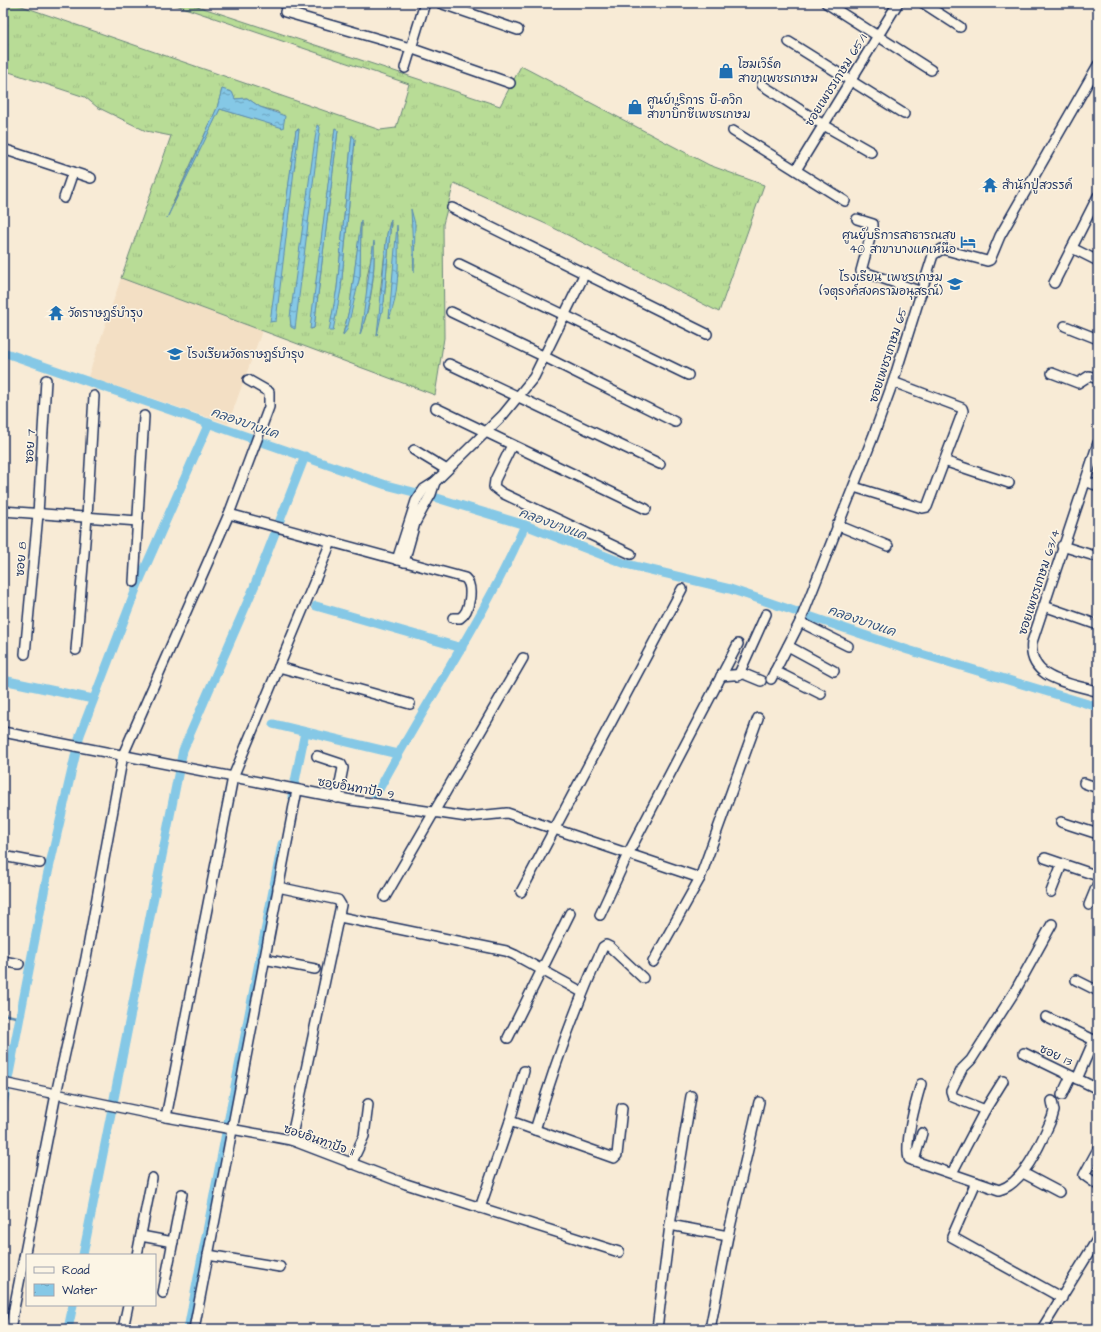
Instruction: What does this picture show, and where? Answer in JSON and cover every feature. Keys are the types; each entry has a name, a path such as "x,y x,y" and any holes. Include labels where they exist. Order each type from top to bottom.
{"street":[{"path":"405,68 425,3"},
{"path":"440,3 518,30"},
{"path":"826,3 877,37 931,70"},
{"name":"ซอยเพชรเกษม 65/1","path":"796,170 822,124 898,3"},
{"path":"923,3 960,26"},
{"path":"285,12 410,48 510,84"},
{"path":"789,42 904,114"},
{"name":"ซอยเพชรเกษม 65","path":"821,694 773,675 800,621 804,607 837,525 854,487 893,382 933,255 940,249 987,261 990,260 1000,236 1098,65"},
{"path":"762,85 822,124 872,152"},
{"path":"733,131 845,201"},
{"path":"3,149 92,178"},
{"path":"64,198 73,172"},
{"path":"1054,283 1098,196"},
{"path":"452,208 707,334"},
{"path":"857,219 873,224 860,271 922,292"},
{"path":"1072,248 1098,261"},
{"path":"459,264 688,375"},
{"path":"400,561 412,522 416,501 428,492 435,482 519,397 534,377 585,274"},
{"path":"451,312 675,422"},
{"path":"1065,326 1098,339"},
{"path":"449,364 660,464"},
{"path":"1052,373 1078,384 1089,376 1098,379"},
{"name":"ซอย 7","path":"38,514 46,380"},
{"path":"10,1329 56,1094 86,958 123,755 229,514 259,436 268,407 269,392 248,380"},
{"path":"854,487 925,508 927,507 963,410 962,408 893,382"},
{"path":"76,650 87,517 94,396"},
{"path":"436,408 646,509"},
{"path":"134,582 144,416"},
{"name":"ซอยเพชรเกษม 63/4","path":"1096,691 1053,678 1043,673 1034,664 1030,652 1062,546 1098,442"},
{"path":"512,445 495,480 494,487 502,494 631,554"},
{"path":"414,450 447,470"},
{"path":"944,461 1009,482"},
{"path":"1085,481 1098,486"},
{"path":"412,522 424,506 428,492"},
{"path":"3,511 138,521"},
{"name":"ซอย 8","path":"25,654 38,514"},
{"path":"229,514 463,578 468,581 470,589 465,614 460,618 453,618"},
{"path":"837,525 888,546"},
{"path":"166,1117 232,777 331,542"},
{"path":"1062,546 1098,557"},
{"path":"521,892 553,829 682,588"},
{"path":"1044,606 1098,625"},
{"path":"738,676 766,614"},
{"path":"800,621 848,646"},
{"path":"600,915 628,854 738,644"},
{"path":"788,646 834,671"},
{"path":"385,897 523,658"},
{"path":"279,666 410,704"},
{"path":"721,676 749,675 761,682"},
{"path":"653,962 700,878 758,718"},
{"name":"ซอยอินทาปัจ 9","path":"3,732 337,798 467,818 507,813 700,878"},
{"path":"316,756 341,764 343,768 337,798"},
{"path":"1084,783 1098,788"},
{"path":"194,1329 229,1129 297,790"},
{"path":"1061,822 1098,834"},
{"path":"3,856 40,863"},
{"path":"1045,858 1098,876"},
{"path":"1051,892 1062,864"},
{"path":"1090,904 1098,883"},
{"path":"278,887 338,900 341,902 340,916 291,1140"},
{"path":"508,1038 570,913"},
{"path":"340,916 506,952 541,969 582,992"},
{"path":"985,1110 953,1097 951,1091 962,1069 971,1060 1015,992 1052,924"},
{"path":"535,1130 556,1060 582,992 603,947 606,945 643,978"},
{"path":"264,959 315,969"},
{"path":"3,961 19,964"},
{"path":"1076,980 1098,991"},
{"path":"1046,1017 1096,1041 1062,1094"},
{"name":"ซอย 13","path":"1024,1053 1098,1089"},
{"path":"480,1208 510,1121 524,1071"},
{"path":"952,1173 985,1110 1003,1081"},
{"name":"ซอยอินทาปัจ 11","path":"7,1084 166,1117 291,1140 406,1184 619,1252"},
{"path":"921,1084 911,1124 907,1154 909,1159 999,1190 1008,1187 1023,1173 1052,1118 1054,1111 1052,1101"},
{"path":"657,1329 670,1225 691,1096"},
{"path":"710,1329 728,1236 759,1102"},
{"path":"351,1164 364,1136 368,1104"},
{"path":"510,1121 614,1158 617,1155 622,1108"},
{"path":"914,1161 922,1133"},
{"path":"1098,1149 1084,1174 1085,1177 1098,1186"},
{"path":"1023,1173 1060,1192"},
{"path":"137,1254 152,1178"},
{"path":"976,1182 952,1237 1062,1298"},
{"path":"163,1293 182,1194"},
{"path":"670,1225 728,1236"},
{"path":"141,1236 173,1242"},
{"path":"1042,1329 1098,1238"},
{"path":"208,1255 280,1267"},
{"path":"123,1329 128,1306"}],"shaded area":[{"name":"โรงเรียนวัดราษฎร์บำรุง","path":"121,278 262,331 228,424 88,377"}],"green space":[{"path":"3,3 13,3 380,130 396,128 409,84 170,3 188,3 500,106 521,66 709,165 764,185 719,312 546,224 454,183 443,224 444,338 435,395 121,278 171,136 146,131 97,107 85,97 3,70","holes":["222,89 235,99 247,98 260,107 278,112 283,127 220,109 172,205 217,108","335,128 338,130 314,328 311,329","299,129 271,322 296,130","352,136 355,139 341,289 330,331 337,288","391,222 384,302 380,294 387,234","361,223 360,276 343,334 350,306","374,243 372,288 368,310 361,331 367,295 367,277"]}],"water":[{"path":"222,89 232,92 235,99 247,98 260,107 285,116 283,128 220,109 167,218 217,108"},
{"path":"317,125 320,127 295,329 291,327 290,317"},
{"path":"335,128 338,130 314,328 310,329"},
{"path":"299,129 276,321 270,322 296,130"},
{"path":"352,135 355,139 341,289 333,331 329,331 337,288"},
{"path":"411,209 415,224 414,273"},
{"path":"391,219 384,302 377,335 387,234"},
{"path":"361,220 360,276 347,330 343,335 350,306"},
{"path":"397,225 397,285 393,308 389,318"},
{"path":"374,241 372,289 360,335 370,264"}],"waterway":[{"name":"คลองบางแค","path":"3,352 386,485 437,498 525,525 626,564 730,589 908,650 1098,707"},
{"path":"3,1105 47,877 80,735 138,584 209,423"},
{"path":"83,1254 183,750 254,587 305,456"},
{"path":"375,797 491,595 525,525"},
{"path":"316,606 462,648"},
{"path":"3,680 93,699"},
{"path":"273,724 398,754"},
{"path":"292,796 305,732"},
{"path":"188,1329 282,844"},
{"path":"3,1014 20,1018"},
{"path":"68,1329 73,1306"}],"place":[{"name":"โฮมเวิร์ค สาขาเพชรเกษม","path":"726,71"},
{"name":"ศูนย์บริการ บี-ควิก สาขาบิ๊กซีเพชรเกษม","path":"635,107"},
{"name":"สำนักปู่สวรรค์","path":"990,185"},
{"name":"ศูนย์บริการสาธารณสุข 40 สาขาบางแคเหนือ","path":"968,242"},
{"name":"โรงเรียน เพชรเกษม (จตุรงค์สงครามอนุสรณ์)","path":"955,284"},
{"name":"วัดราษฎร์บำรุง","path":"56,313"},
{"name":"โรงเรียนวัดราษฎร์บำรุง","path":"175,354"}]}
